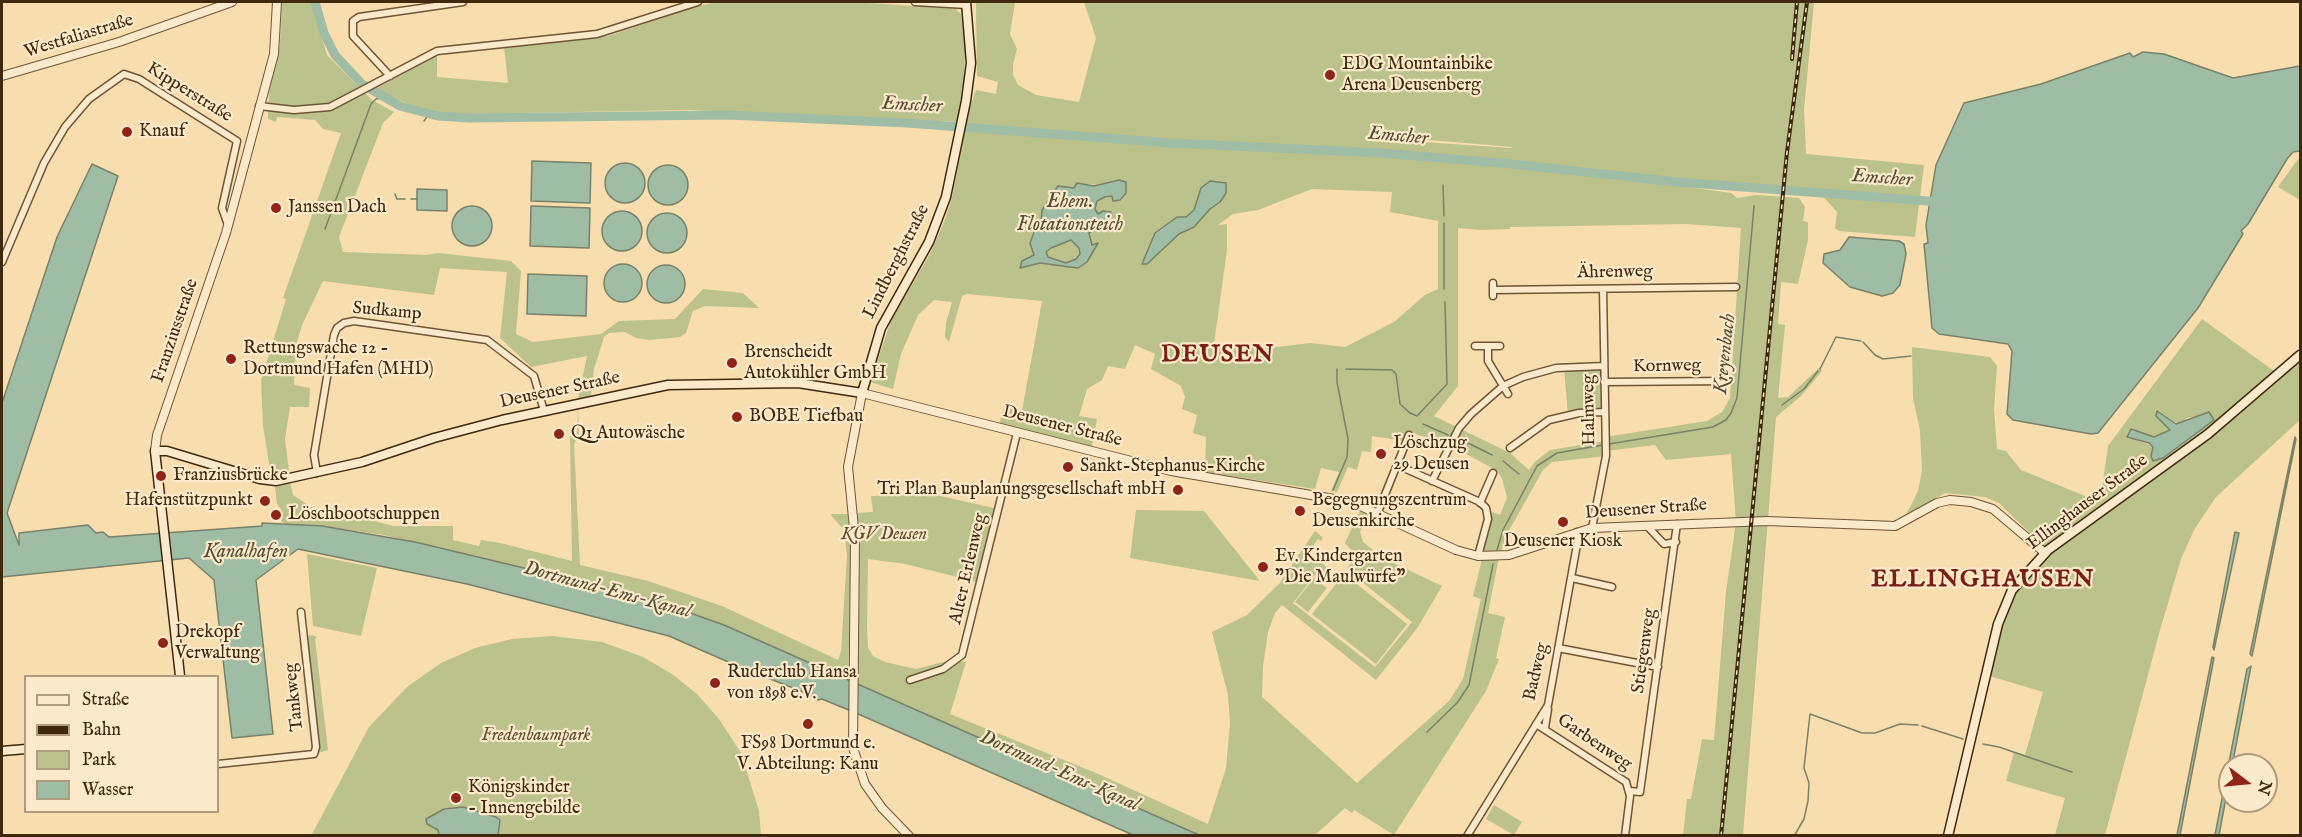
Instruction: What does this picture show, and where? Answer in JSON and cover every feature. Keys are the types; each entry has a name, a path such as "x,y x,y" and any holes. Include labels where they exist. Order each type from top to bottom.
{"main road":[{"name":"Lindberghstraße","path":"862,393 881,328 938,221 957,146 971,63 966,3"},
{"name":"Ellinghauser Straße","path":"1948,836 2004,604 2029,568 2045,553 2208,434 2301,355"},
{"name":"Deusener Straße","path":"155,451 167,451 269,481 362,462 455,432 668,385 710,382 798,383 862,393"},
{"name":"Franziusstraße","path":"155,451 180,675"},
{"path":"2,751 24,749"}],"street":[{"name":"Westfaliastraße","path":"2,76 119,42 232,2"},
{"path":"390,76 358,43 351,31 353,21 359,17 463,2"},
{"path":"258,106 274,109 322,109 357,94 437,51 597,34 698,2"},
{"path":"915,2 966,3"},
{"name":"Franziusstraße","path":"155,451 157,435 218,260 274,54 277,17 274,4"},
{"name":"Kipperstraße","path":"2,262 44,163 65,127 89,99 124,74 139,79 237,141 222,208 228,225"},
{"name":"Ährenweg","path":"1493,290 1736,286"},
{"name":"Halmweg","path":"1592,528 1605,465 1603,289"},
{"name":"Sudkamp","path":"317,473 314,455 334,335 337,328 344,322 379,324 487,340 534,376 544,411"},
{"path":"1475,346 1500,346"},
{"path":"1488,346 1488,361 1508,394"},
{"path":"1432,481 1459,428 1471,414 1503,386 1523,377 1556,368 1604,366"},
{"name":"Kornweg","path":"1604,382 1730,381"},
{"path":"862,393 848,465 855,538 852,672 852,725 855,759 865,784 882,808 909,836"},
{"name":"Deusener Straße","path":"862,393 1017,433 1204,477 1352,502 1456,550 1478,556 1509,555 1592,528 1767,521 1895,526 1937,503 1958,500 1993,509 2045,553"},
{"path":"1510,448 1528,428 1579,413 1604,412"},
{"name":"Alter Erlenweg","path":"910,680 943,669 962,655 1017,433"},
{"path":"1377,512 1409,435"},
{"path":"1397,465 1480,502 1489,514 1478,556"},
{"path":"1480,502 1493,473"},
{"name":"Stiegenweg","path":"1641,783 1677,524"},
{"path":"1647,526 1664,544 1676,542"},
{"name":"Badweg","path":"1467,836 1548,705 1572,578 1577,532"},
{"path":"1572,578 1612,587"},
{"name":"Tankweg","path":"219,764 314,754 301,612"},
{"path":"1558,648 1658,667"},
{"path":"1545,728 1548,705"},
{"name":"Garbenweg","path":"1536,724 1624,780 1630,791"},
{"path":"1624,780 1641,783 1640,792 1630,791 1625,836"}],"green space":[{"path":"282,2 312,2 327,55 372,100 394,112 383,123 339,237 343,252 426,255 438,253 511,261 521,271 516,334 533,342 601,334 619,321 675,319 703,289 743,293 759,308 705,306 693,311 686,333 680,337 650,340 636,338 625,332 609,333 604,337 594,369 591,396 578,399 587,356 531,367 500,338 507,272 440,268 434,295 323,281 302,325 296,345 294,385 310,388 309,407 290,407 285,439 289,471 271,476 263,426 261,380 286,299 283,298 341,133 323,129 315,120 277,117 276,122 268,119 269,89 280,44"},
{"path":"719,2 853,2 956,9 961,14 965,50 964,85 958,122 690,110 455,114 421,110 375,89 437,55 437,77 508,83 504,47 608,36 697,6"},
{"name":"KGV Deusen","path":"976,2 1015,2 1010,34 1017,49 1013,75 1018,85 1036,95 1079,102 1096,38 1084,2 1814,2 1804,110 1806,154 1924,165 1915,237 1839,231 1835,228 1837,212 1818,191 1572,171 1731,193 1737,198 1756,195 1799,198 1805,207 1803,221 1808,222 1808,240 1798,284 1781,282 1778,324 1785,325 1778,398 1788,397 1820,367 1822,371 1801,396 1776,417 1743,835 1683,835 1687,799 1691,799 1702,739 1714,740 1726,592 1736,522 1731,454 1666,460 1655,445 1606,451 1606,456 1552,462 1543,470 1507,534 1499,557 1488,613 1505,617 1496,658 1499,659 1486,691 1394,835 1354,810 1352,813 1345,808 1315,835 1199,835 858,687 860,537 857,513 873,512 871,496 913,495 914,490 998,509 981,583 905,564 868,559 868,648 873,656 885,662 916,669 951,660 966,662 950,714 1096,773 1208,824 1226,768 1230,723 1228,695 1212,632 1247,615 1279,584 1315,531 1323,538 1321,541 1318,539 1311,548 1314,550 1311,554 1329,569 1323,576 1315,575 1293,603 1375,667 1412,622 1347,568 1354,559 1353,552 1345,543 1360,511 1369,515 1360,532 1363,542 1383,558 1442,586 1418,627 1376,680 1282,605 1275,613 1268,632 1263,666 1262,697 1357,783 1449,701 1463,679 1481,599 1473,596 1481,563 1481,550 1492,512 1500,515 1507,498 1502,478 1496,470 1451,446 1410,432 1404,441 1372,436 1371,452 1362,451 1357,470 1348,467 1337,492 1331,491 1339,472 1321,468 1315,489 1205,472 1206,437 1193,433 1197,415 1182,409 1185,397 1181,386 1151,369 1155,354 1135,345 1125,369 1108,366 1102,380 1087,389 1079,416 1097,419 1091,451 998,428 1004,407 1022,411 1042,301 967,294 962,296 949,342 945,337 946,323 952,302 934,300 918,315 901,354 893,389 870,382 891,321 931,252 944,222 952,198 969,110 976,90 996,94 998,82 977,76","holes":["1363,138 1418,139 1511,148","1119,180 1112,196 1097,201 1095,209 1103,226 1089,233 1092,245 1097,243 1078,268 1022,261 1034,255 1030,243 1037,224 1041,224 1042,210 1054,191 1087,184 1104,185","1201,188 1220,202 1210,209 1194,227 1179,234 1162,249 1194,210","1312,189 1392,192 1390,212 1438,221 1438,289 1425,295 1394,322 1345,347 1310,343 1269,348 1214,344 1227,250 1227,224 1218,225 1233,214 1258,210","1686,224 1741,228 1730,398 1722,412 1707,421 1605,437 1605,441 1550,450 1529,470 1510,453 1434,416 1458,386 1458,228 1510,229 1510,227"]},
{"path":"2300,159 2300,200 2278,187"},
{"path":"1071,240 1079,248 1080,254 1076,259 1066,263 1048,257 1046,252 1051,248"},
{"path":"2202,319 2274,371 2201,433 2073,526 2052,546 2139,486 2300,355 2300,420 2216,497 2194,530 2181,559 2105,835 2055,835 2065,798 2006,781 2014,752 2025,755 2043,692 1986,675 2004,604 2047,550 1999,503 1985,497 1945,493 1905,517 1918,491 1922,471 1920,430 1913,398 1912,347 1990,357 1997,366 1994,409 1997,449 2006,451 2021,470 2100,502 2108,446","holes":["2197,416 2153,446 2127,437 2136,433 2154,437 2170,430 2166,423 2169,420 2181,424 2187,418"]},
{"path":"1604,366 1604,412 1568,415 1564,368"},
{"path":"578,409 579,434 574,444 580,565 648,581 722,606 838,660 841,651 847,555 844,530 830,514 848,514 851,547 848,682 724,625 642,597 384,535 322,526 285,524 281,521 281,509 277,504 275,487 290,482 293,495 319,512 326,508 393,526 453,526 453,540 479,546 481,540 500,543 572,561 570,435 577,432"},
{"path":"1136,510 1204,511 1260,581 1130,558"},
{"path":"307,554 377,568 361,636 313,626"},
{"path":"1344,574 1407,624 1376,664 1312,614"},
{"path":"1314,578 1327,588 1308,612 1295,602"},
{"path":"311,635 317,637 315,639 328,750 318,753 306,637"},
{"name":"Fredenbaumpark","path":"552,636 602,642 643,657 672,674 697,694 719,719 741,753 759,811 761,835 311,836 369,727 407,687 441,663 475,648 512,639"},
{"path":"1494,805 1522,822 1514,835 1486,819"}],"water":[{"path":"2143,52 2164,54 2233,78 2300,66 2300,151 2293,152 2287,159 2248,224 2241,231 2243,234 2198,308 2098,433 2091,434 2013,420 2007,414 2012,351 2008,344 1939,334 1932,328 1924,244 1928,243 1926,225 1936,165 1964,103 2041,84 2130,53 2133,57"},
{"path":"532,161 591,163 590,203 531,201"},
{"path":"625,163 639,169 645,183 639,197 625,203 611,197 605,183 611,169"},
{"path":"92,164 118,176 7,513 19,545 19,533 88,525 96,533 103,532 109,537 262,526 262,523 322,526 415,542 616,590 659,602 724,625 1199,835 1133,835 856,713 822,699 818,700 669,636 467,584 298,549 256,580 273,734 232,738 214,580 189,558 2,577 2,403 57,237"},
{"path":"668,165 682,171 688,185 682,199 668,205 654,199 648,185 654,171"},
{"name":"Ehem. Flotationsteich","path":"1119,180 1126,182 1126,193 1120,200 1113,201 1112,196 1097,201 1095,209 1098,214 1103,211 1111,212 1103,226 1089,233 1092,245 1098,243 1087,262 1078,268 1040,263 1020,268 1022,261 1034,255 1030,243 1037,224 1041,224 1042,210 1058,186 1074,188 1077,183 1094,186","holes":["1071,240 1079,248 1080,254 1076,259 1066,263 1048,257 1046,252"]},
{"path":"1210,181 1226,183 1226,193 1220,202 1210,209 1194,227 1179,234 1147,264 1142,264 1155,233 1177,217 1186,217 1194,210 1201,188"},
{"path":"417,189 447,190 447,211 417,210"},
{"path":"472,206 486,212 492,226 486,240 472,246 458,240 452,226 458,212"},
{"path":"531,206 590,208 589,248 530,246"},
{"path":"622,211 636,217 642,231 636,245 622,251 608,245 602,231 608,217"},
{"path":"667,213 681,219 687,233 681,247 667,253 653,247 647,233 653,219"},
{"path":"1849,237 1899,241 1904,244 1906,254 1900,285 1893,293 1882,296 1850,287 1823,263 1824,254 1840,250"},
{"path":"623,264 636,270 642,283 636,296 623,302 610,296 604,283 610,270"},
{"path":"666,265 679,271 685,284 679,297 666,303 653,297 647,284 653,271"},
{"path":"528,274 587,276 586,316 527,314"},
{"path":"2157,411 2176,424 2209,412 2214,420 2163,458 2153,461 2151,456 2153,447 2149,443 2127,437 2131,429 2154,437 2170,430 2156,416"},
{"path":"2295,437 2296,439 2252,656 2250,654"},
{"path":"2235,532 2239,533 2214,650 2213,647"},
{"path":"2212,657 2214,658 2180,835 2177,835"},
{"path":"2251,666 2235,753 2231,753 2247,669"},
{"path":"463,807 500,820 498,835 439,835 438,830 427,824 426,819 444,809"},
{"path":"2219,813 2223,813 2219,835 2215,835"}],"waterway":[{"name":"Emscher","path":"315,2 324,33 335,55 362,84 400,106 438,116 469,118 727,115 907,123 1172,143 1381,153 1512,164 1677,182 1941,202"},
{"path":"325,229 371,104 376,99 383,98"},
{"path":"424,121 429,114"},
{"path":"1443,185 1444,216"},
{"path":"395,194 397,199 405,199"},
{"path":"411,199 417,199"},
{"name":"Kreyenbach","path":"1609,444 1713,427 1726,420 1731,413 1737,398 1754,206"},
{"path":"1444,223 1444,289"},
{"path":"1346,369 1392,370 1396,374 1400,404 1417,416 1447,384 1445,302"},
{"path":"1820,369 1836,337 1861,341"},
{"path":"1863,342 1875,355 1883,359 1911,356"},
{"path":"1333,490 1347,457 1348,439 1337,382 1337,369"},
{"path":"1782,405 1804,389 1818,371"},
{"path":"1423,424 1448,435"},
{"path":"1458,438 1492,455"},
{"name":"Kreyenbach","path":"1497,550 1503,530 1537,466 1557,453 1603,445"},
{"path":"1503,461 1519,474"},
{"name":"Kreyenbach","path":"1427,732 1457,703 1469,685 1493,564"},
{"path":"1794,836 1804,819 1808,801 1809,783 1804,768 1810,714 1862,733 1875,733 1900,724 1918,725"},
{"path":"1922,726 1963,739"},
{"path":"1983,744 1999,747 2072,772"}],"railway":[{"path":"1792,59 1797,2"},
{"path":"1721,836 1787,152 1807,2"}],"place":[{"name":"EDG Mountainbike Arena Deusenberg","path":"1330,75"},
{"name":"Knauf","path":"127,132"},
{"name":"Janssen Dach","path":"276,208"},
{"name":"Rettungswache 12 - Dortmund Hafen (MHD)","path":"231,359"},
{"name":"Brenscheidt Autokühler GmbH","path":"732,363"},
{"name":"BOBE Tiefbau","path":"737,417"},
{"name":"Q1 Autowäsche","path":"559,434"},
{"name":"Löschzug 29 Deusen","path":"1381,454"},
{"name":"Sankt-Stephanus-Kirche","path":"1068,467"},
{"name":"Franziusbrücke","path":"161,476"},
{"name":"Tri Plan Bauplanungsgesellschaft mbH","path":"1178,490"},
{"name":"Hafenstützpunkt","path":"265,501"},
{"name":"Begegnungszentrum Deusenkirche","path":"1300,511"},
{"name":"Löschbootschuppen","path":"276,515"},
{"name":"Deusener Kiosk","path":"1563,522"},
{"name":"Ev. Kindergarten \"Die Maulwürfe\"","path":"1263,567"},
{"name":"Drekopf Verwaltung","path":"163,643"},
{"name":"Ruderclub Hansa von 1898 e.V.","path":"715,683"},
{"name":"FS98 Dortmund e. V. Abteilung: Kanu","path":"808,724"},
{"name":"Königskinder - Innengebilde","path":"456,798"}],"district":[{"name":"DEUSEN","path":"1218,356"},
{"name":"ELLINGHAUSEN","path":"1983,581"}],"water label":[{"name":"Kanalhafen","path":"246,553"},
{"name":"Dortmund-Ems-Kanal","path":"607,591"},
{"name":"Dortmund-Ems-Kanal","path":"1059,772"}]}
